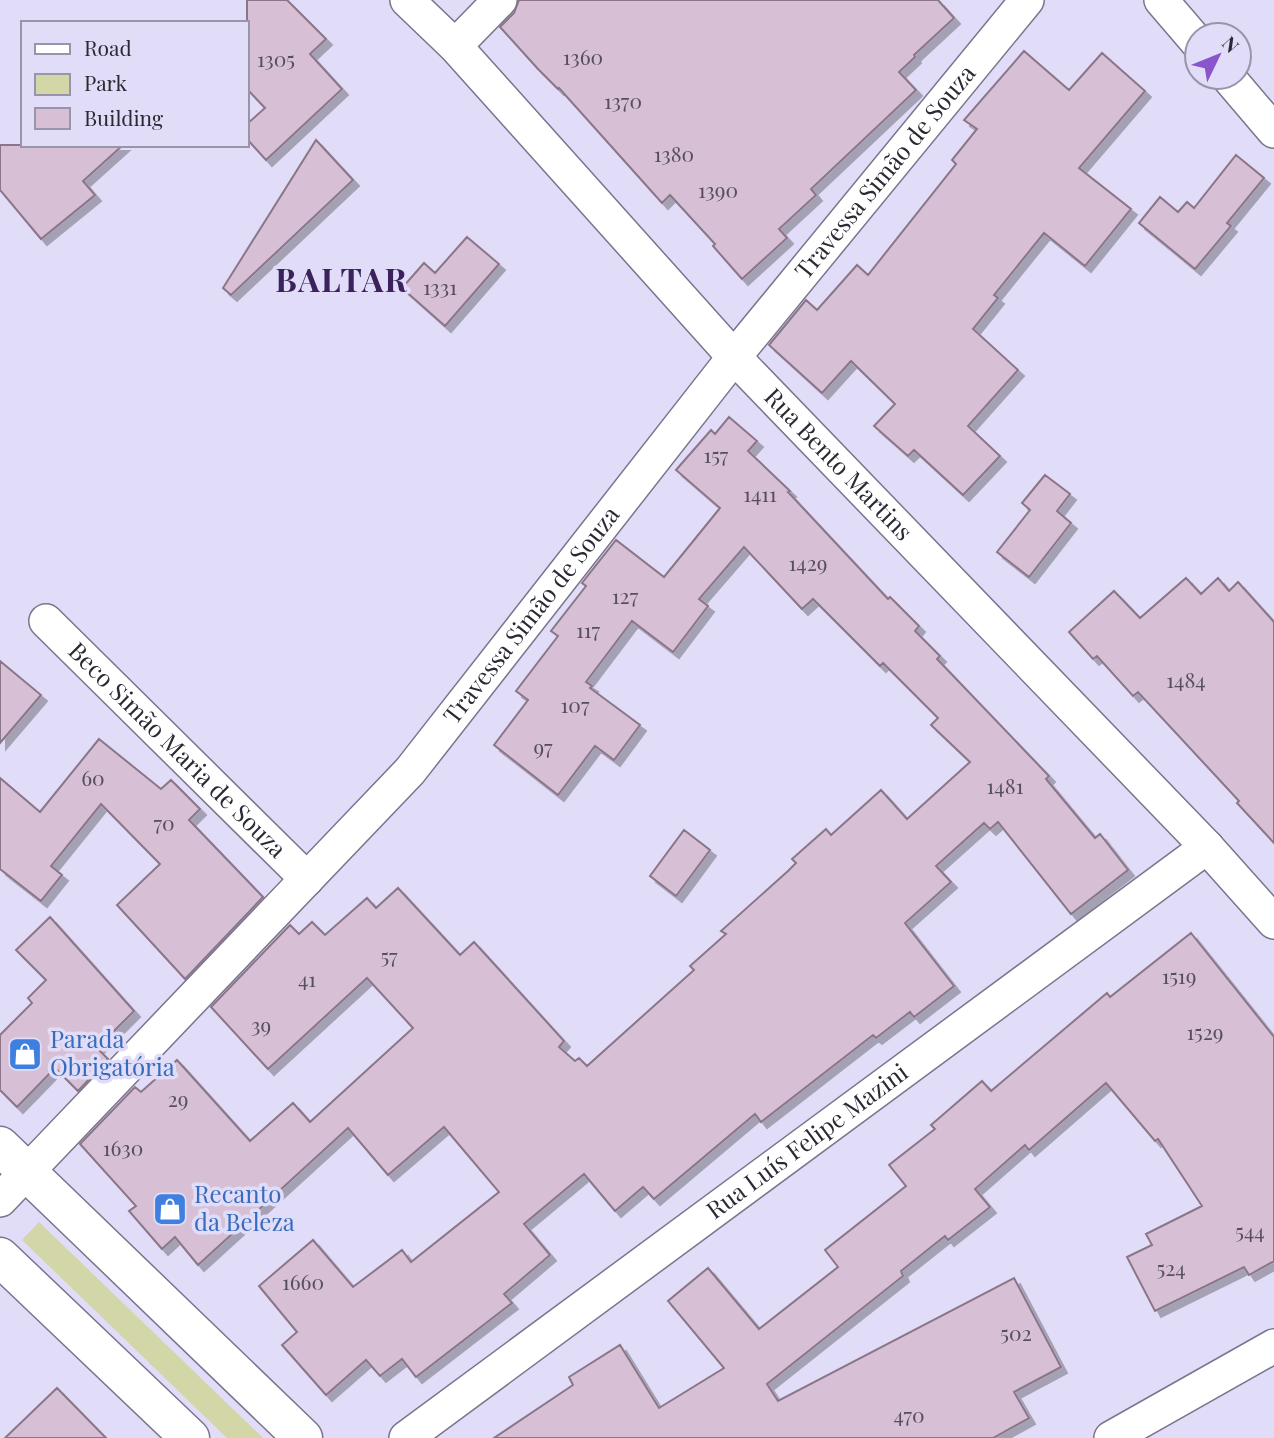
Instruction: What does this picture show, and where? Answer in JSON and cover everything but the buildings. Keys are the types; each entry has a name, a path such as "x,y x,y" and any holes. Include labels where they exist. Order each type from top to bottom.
{"main road":[{"path":"0,1146 303,1438"},
{"path":"0,1257 190,1438"}],"street":[{"name":"Rua Bento Martins","path":"407,0 455,46 734,357 1207,847 1274,922"},
{"path":"455,46 500,0"},
{"name":"Travessa Simão de Souza","path":"0,1200 410,771 734,357 1027,0"},
{"path":"1161,0 1183,25"},
{"path":"1240,91 1274,131"},
{"name":"Beco Simão Maria de Souza","path":"46,621 307,879"},
{"name":"Rua Luís Felipe Mazini","path":"406,1438 1207,847"},
{"path":"1111,1438 1274,1346"}],"green space":[{"path":"39,1222 263,1438 227,1438 22,1240"}],"place":[{"name":"Parada Obrigatória","path":"25,1054"},
{"name":"Recanto da Beleza","path":"170,1209"}],"district":[{"name":"BALTAR","path":"342,281"}]}
